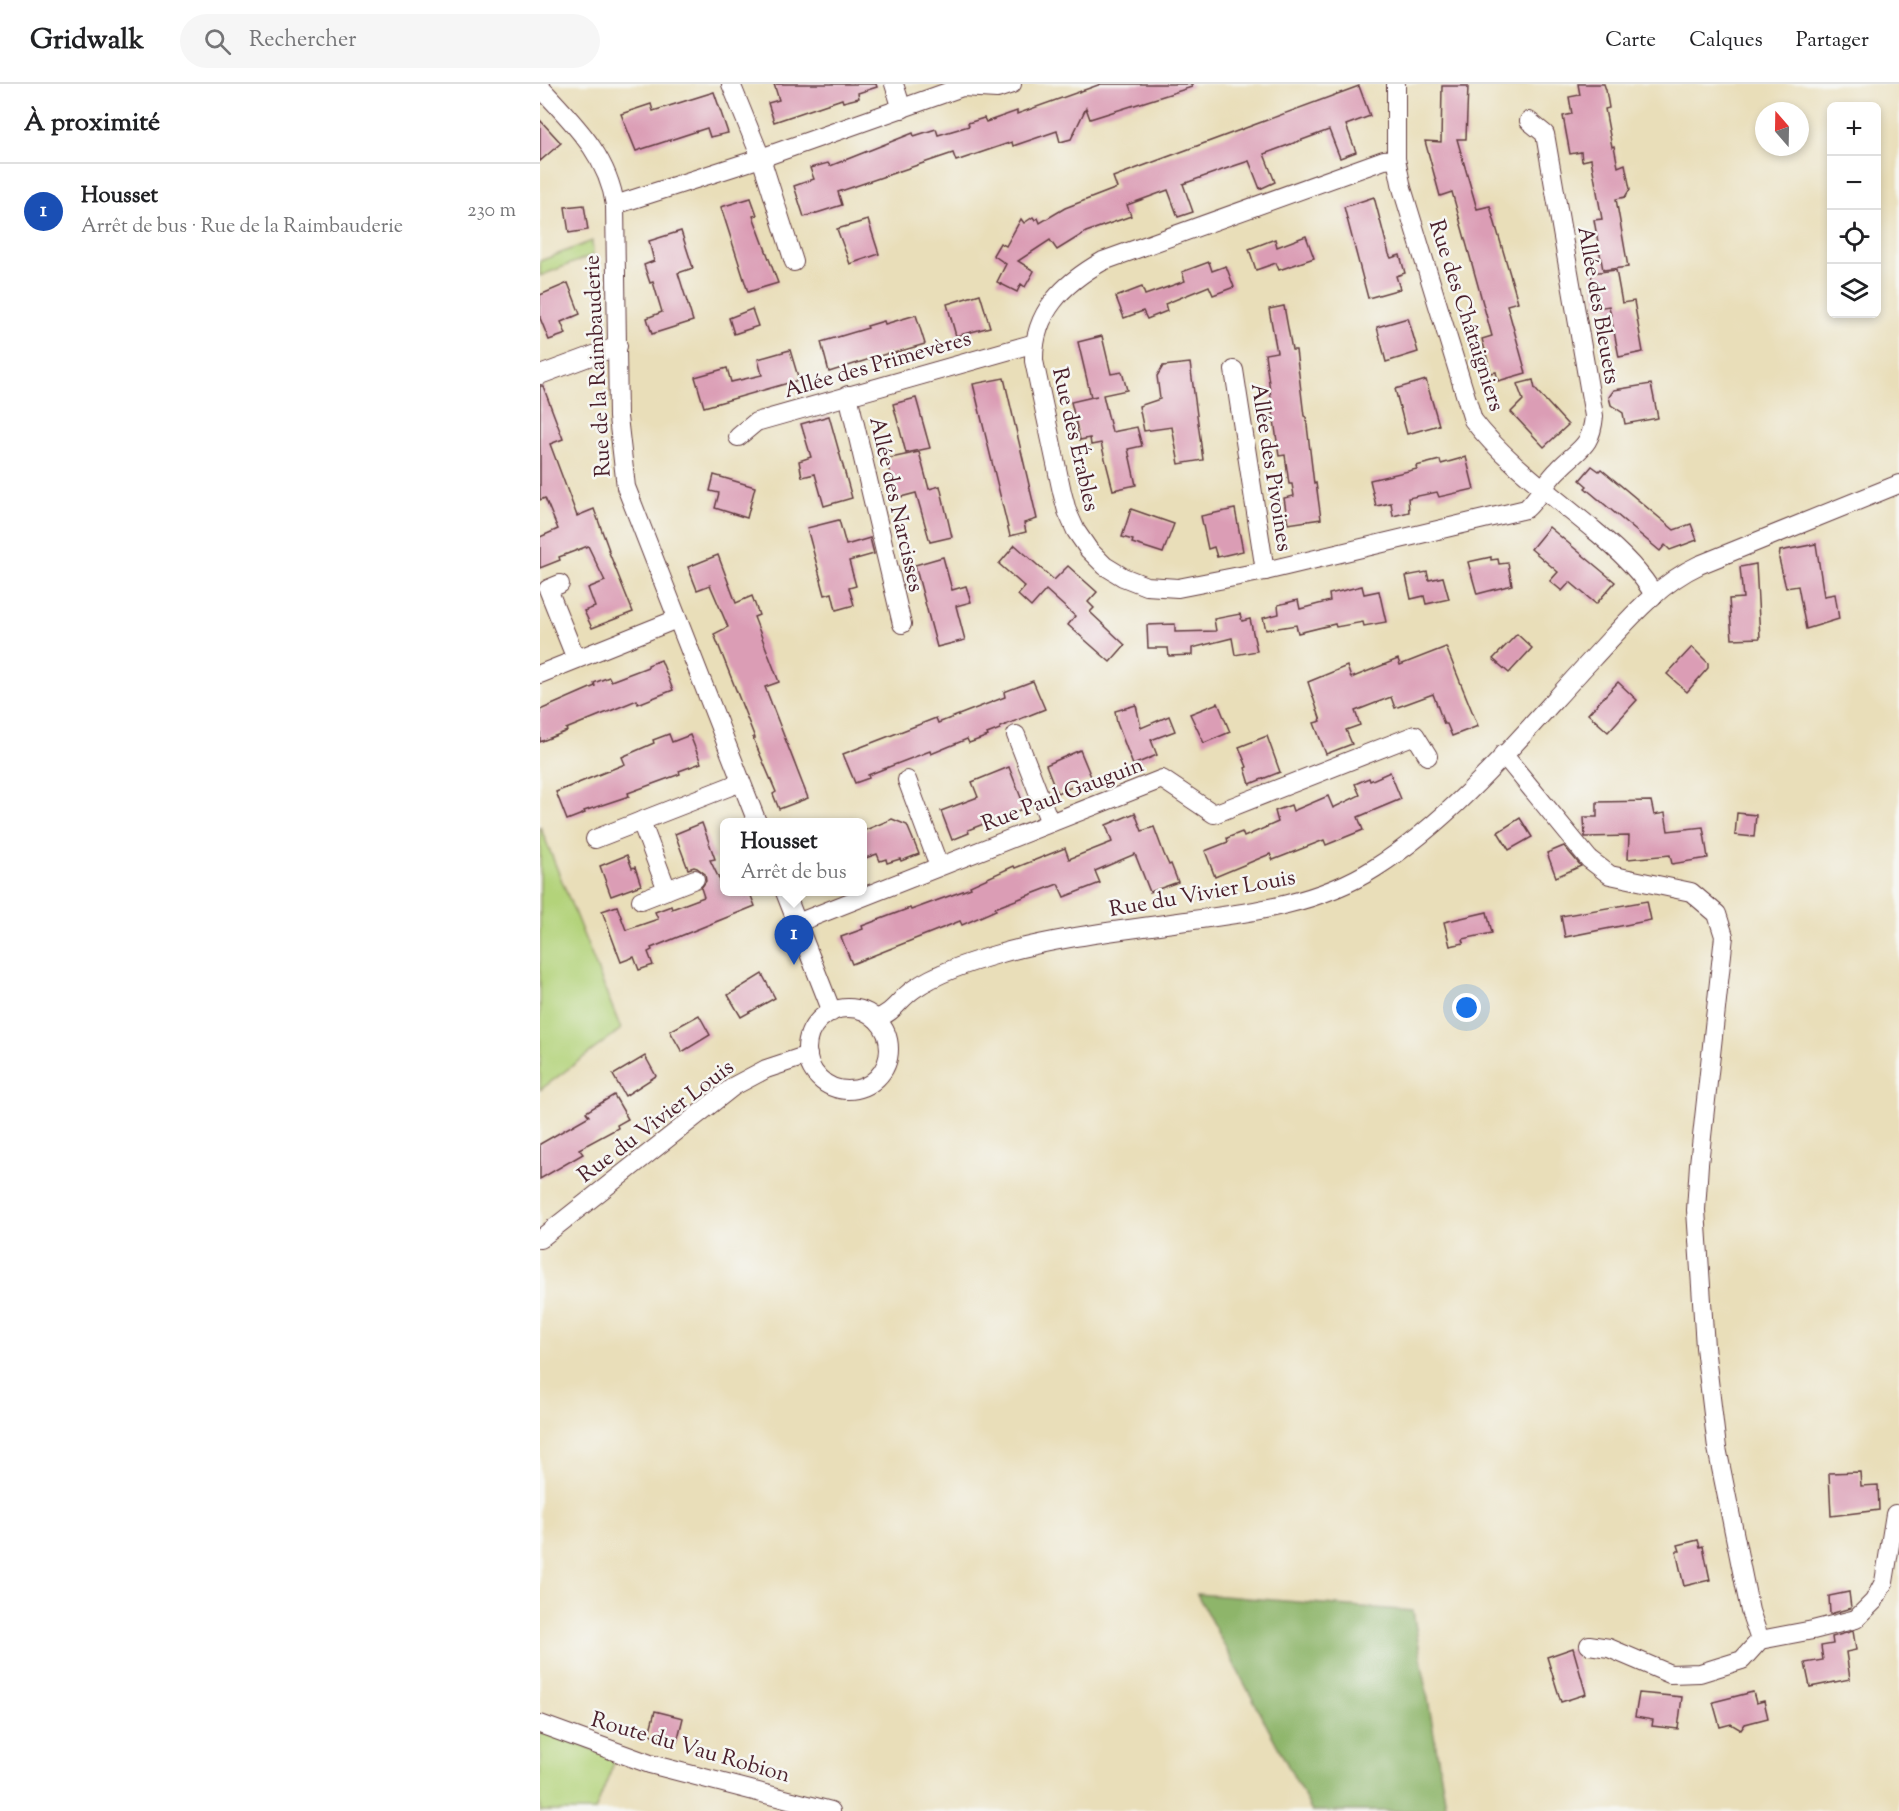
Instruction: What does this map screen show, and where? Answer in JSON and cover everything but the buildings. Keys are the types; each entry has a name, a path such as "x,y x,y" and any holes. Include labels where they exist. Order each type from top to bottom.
{"street":[{"path":"731,84 761,158 794,262"},
{"path":"894,84 902,109"},
{"path":"615,205 761,158 962,87 998,89 1012,84"},
{"name":"Rue des Châtaigniers","path":"1396,84 1396,159 1402,189 1473,420 1483,434 1619,551 1650,587 1654,595"},
{"name":"Rue de la Raimbauderie","path":"540,87 591,144 600,157 610,181 615,205 618,417 626,487 755,818"},
{"name":"Allée des Bleuets","path":"1529,121 1545,134 1594,416 1589,438 1578,453 1560,468 1544,487"},
{"name":"Rue des Érables","path":"1396,159 1373,164 1103,261 1083,272 1056,296 1042,322 1035,343 1034,361 1067,511 1076,531 1095,558 1114,572 1146,586 1170,588 1265,571 1526,509 1544,487"},
{"name":"Allée des Primevères","path":"738,437 756,422 1035,343"},
{"path":"540,375 618,346"},
{"name":"Allée des Pivoines","path":"1234,370 1265,571"},
{"name":"Allée des Narcisses","path":"848,395 902,624"},
{"name":"Rue du Vivier Louis","path":"876,1019 889,1014 906,995 932,978 996,955 1081,936 1259,911 1329,891 1373,869 1407,845 1463,796 1654,595 1675,578 1699,565 1899,484"},
{"path":"549,589 576,659"},
{"path":"540,674 677,620"},
{"path":"1016,735 1050,823"},
{"name":"Rue Paul Gauguin","path":"867,895 1162,779 1214,814 1415,735 1428,756"},
{"path":"1503,754 1589,859 1610,875 1691,892 1717,914 1724,936 1696,1210 1705,1347 1717,1448 1750,1611 1760,1640"},
{"path":"907,780 939,866"},
{"path":"595,839 741,782"},
{"path":"641,821 668,890"},
{"path":"641,900 694,879"},
{"path":"787,896 832,1012"},
{"name":"Rue Paul Gauguin","path":"797,923 864,896"},
{"path":"850,1008 868,1013 876,1019 888,1038 888,1060 884,1070 876,1079 857,1089 835,1088 825,1083 811,1066 808,1055 807,1046 812,1029 817,1022 832,1012 850,1008"},
{"name":"Rue du Vivier Louis","path":"540,1239 734,1086 766,1069 808,1055"},
{"path":"1589,1645 1609,1648 1670,1674 1700,1673 1742,1660 1760,1640 1856,1619 1891,1580 1894,1514"},
{"name":"Route du Vau Robion","path":"540,1724 650,1764 831,1811"}],"green space":[{"path":"592,241 593,255 540,276 540,261"},
{"path":"540,826 621,1029 540,1090"},
{"path":"1197,1594 1413,1611 1447,1811 1312,1811"},
{"path":"540,1730 616,1758 595,1811 540,1811"}],"place":[{"name":"Housset","path":"794,965"}]}
